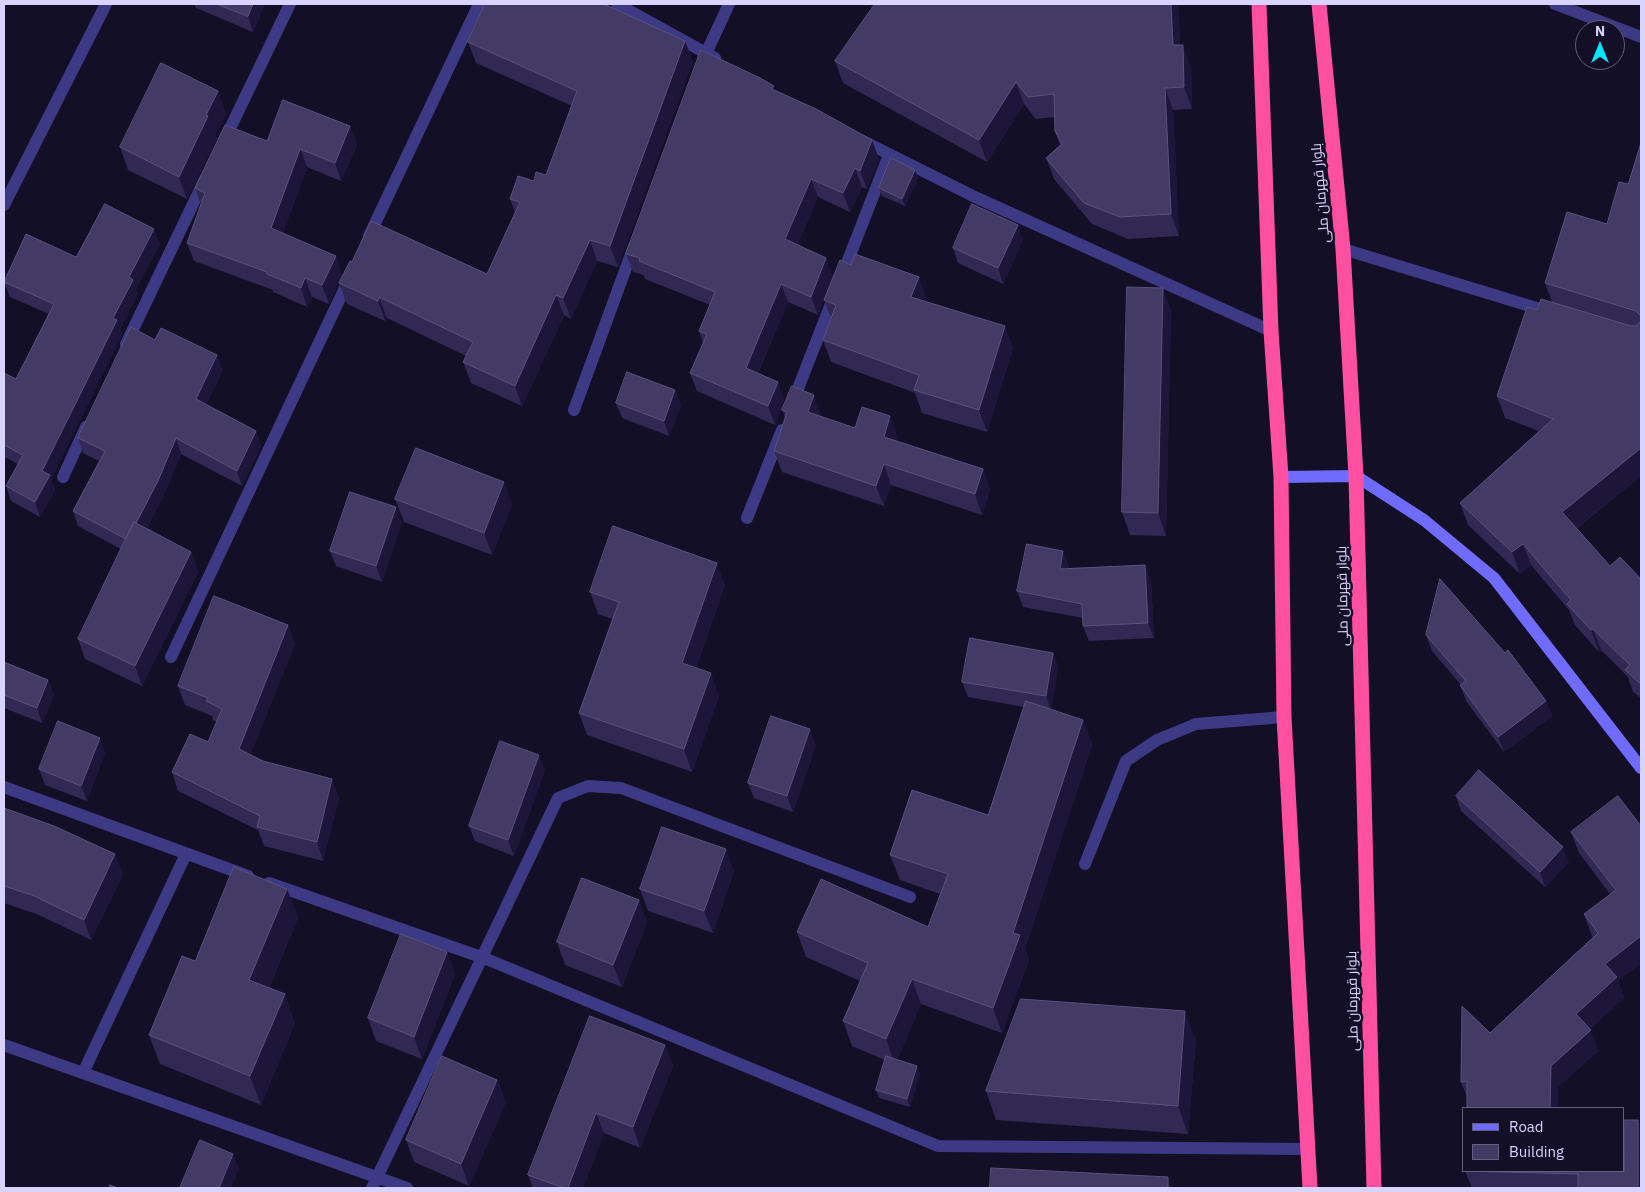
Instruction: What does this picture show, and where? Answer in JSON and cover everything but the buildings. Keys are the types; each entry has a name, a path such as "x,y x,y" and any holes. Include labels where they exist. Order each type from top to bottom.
{"highway":[{"path":"1259,4 1271,331 1281,477 1284,717 1310,1188"},
{"name":"بلوار قهرمان ملی","path":"1319,4 1342,249 1356,476 1374,1188"}],"street":[{"path":"4,205 106,4"},
{"path":"123,352 290,4"},
{"path":"365,245 478,4"},
{"path":"617,4 730,66"},
{"path":"699,71 729,4"},
{"path":"1555,4 1641,37"},
{"path":"847,132 889,155 984,201 1271,331"},
{"path":"748,518 889,155"},
{"path":"574,410 638,236"},
{"path":"1342,249 1567,318"},
{"path":"171,657 356,263"},
{"path":"63,476 93,414"},
{"path":"1281,477 1356,476 1424,520 1494,578 1641,768"},
{"path":"1085,864 1126,761 1157,740 1196,724 1284,717"},
{"path":"374,1183 484,958 558,798 588,786 621,788 910,896"},
{"path":"4,787 186,854 484,958 938,1146 1309,1148"},
{"path":"83,1073 186,854"},
{"path":"4,1044 374,1183 407,1188"}]}
